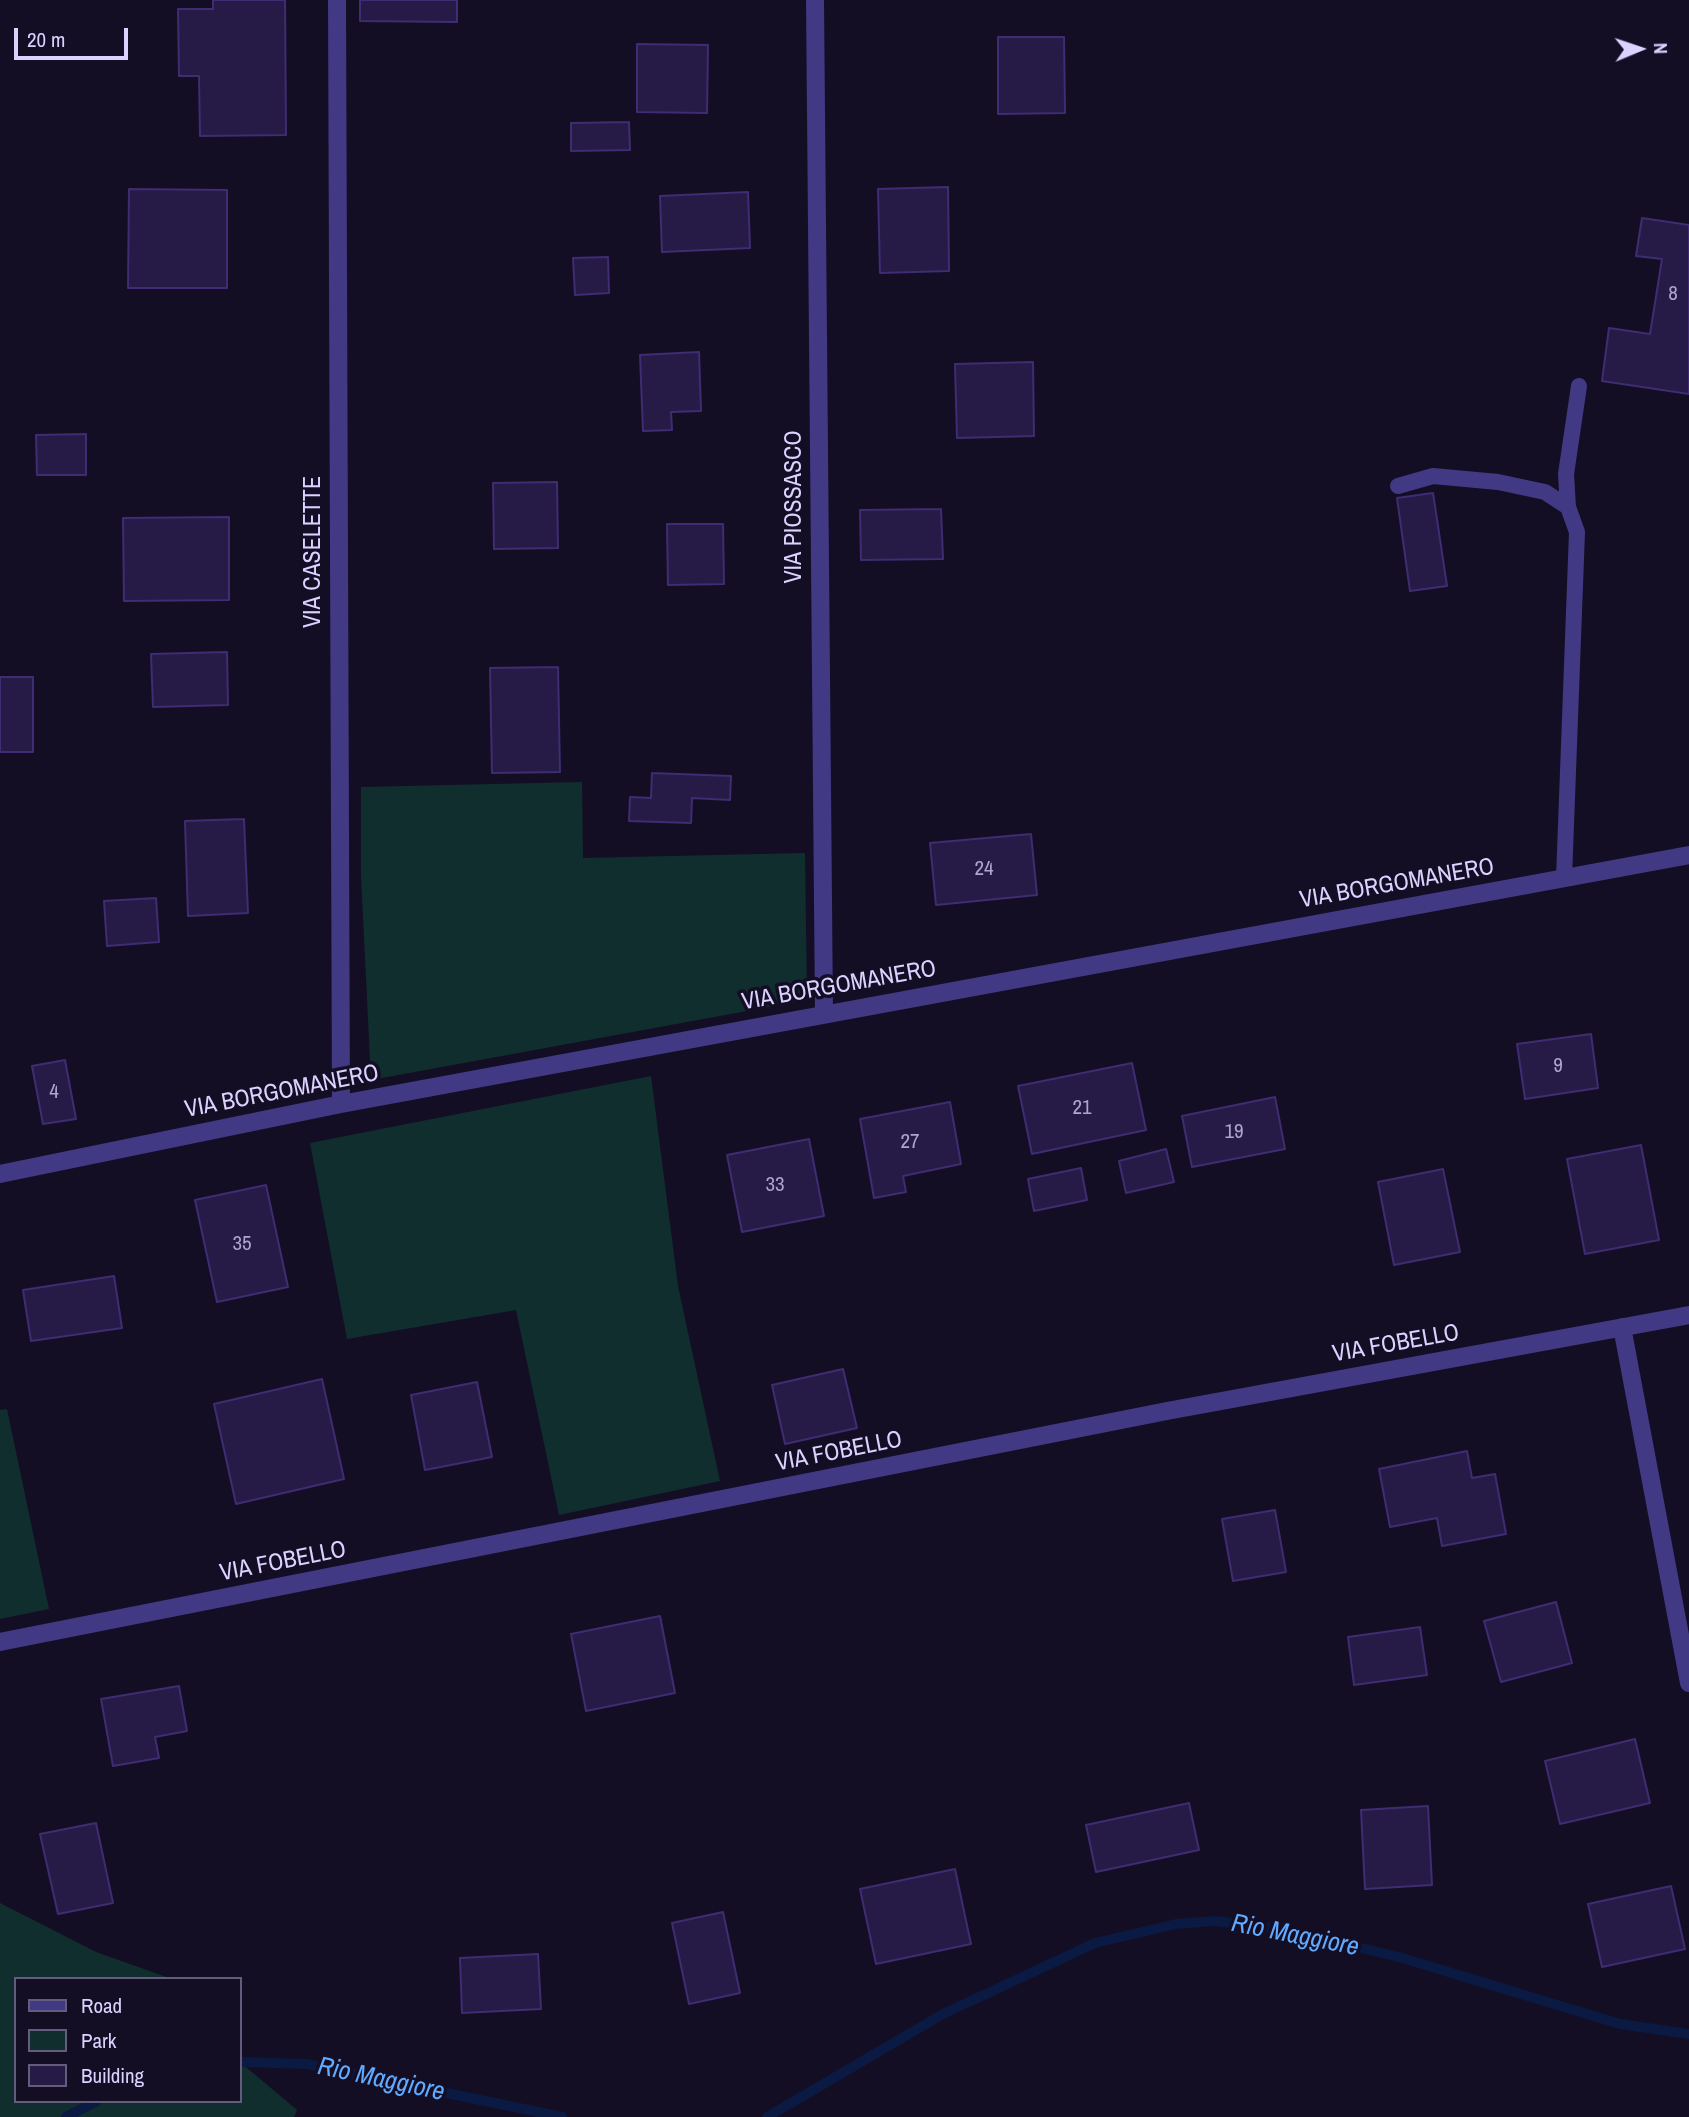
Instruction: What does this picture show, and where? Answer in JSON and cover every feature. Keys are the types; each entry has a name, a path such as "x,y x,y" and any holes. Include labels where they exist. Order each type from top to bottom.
{"street":[{"name":"VIA CASELETTE","path":"337,0 341,1104"},
{"name":"VIA PIOSSASCO","path":"816,0 824,1013"},
{"name":"VIA BORGOMANERO","path":"0,1174 341,1104 1689,855"},
{"name":"VIA FOBELLO","path":"0,1642 1167,1411 1689,1315"},
{"path":"1622,1327 1689,1683"}],"lane":[{"path":"1564,878 1577,532 1568,507 1566,474 1579,386"},
{"path":"1398,486 1433,476 1498,482 1545,492 1568,507"}],"green space":[{"path":"582,782 583,858 805,853 807,1000 371,1080 361,876 361,787"},
{"path":"651,1076 678,1286 720,1481 559,1515 516,1310 347,1339 310,1143"},
{"path":"7,1409 49,1609 0,1619 0,1410"},
{"path":"0,1903 96,1952 166,1977 14,1977 14,2103 242,2103 242,2064 297,2110 294,2117 0,2117"}],"building":[{"path":"213,0 285,0 286,135 200,136 199,76 179,76 178,9 213,9"},
{"path":"360,0 457,0 457,22 360,21"},
{"path":"998,37 1064,37 1065,113 998,114"},
{"path":"637,44 708,45 707,113 637,112"},
{"path":"629,122 630,150 571,151 571,123"},
{"path":"948,187 949,271 880,273 878,189"},
{"path":"129,189 227,190 227,288 128,288"},
{"path":"748,192 750,248 662,252 660,196"},
{"path":"1642,218 1689,225 1689,394 1602,381 1609,328 1650,334 1662,259 1636,256"},
{"path":"608,257 609,293 575,295 573,258"},
{"path":"699,352 701,411 671,412 672,430 643,431 640,355"},
{"path":"1033,362 1034,436 957,438 955,364"},
{"path":"86,434 86,475 37,475 36,435"},
{"path":"557,482 558,548 494,549 493,483"},
{"path":"1433,493 1447,586 1410,591 1397,498"},
{"path":"941,509 943,559 861,560 860,510"},
{"path":"229,517 229,600 124,601 123,518"},
{"path":"667,524 723,524 724,584 668,585"},
{"path":"227,652 228,705 153,707 151,654"},
{"path":"558,667 560,772 492,773 490,668"},
{"path":"0,677 33,677 33,752 0,752"},
{"path":"652,773 731,776 730,800 692,798 691,823 629,821 630,797 651,798"},
{"path":"244,819 248,913 188,916 185,821"},
{"path":"1031,834 1037,895 936,905 930,843"},
{"path":"156,898 159,942 107,946 104,901"},
{"path":"1591,1034 1598,1088 1525,1099 1517,1044"},
{"path":"65,1060 76,1119 43,1124 32,1066"},
{"path":"1132,1063 1146,1130 1032,1154 1018,1086"},
{"path":"1275,1097 1285,1149 1192,1167 1182,1116"},
{"path":"950,1102 961,1164 903,1176 906,1192 874,1198 860,1119"},
{"path":"809,1139 824,1216 742,1232 727,1155"},
{"path":"1641,1145 1659,1240 1585,1254 1567,1159"},
{"path":"1166,1149 1174,1182 1126,1193 1119,1161"},
{"path":"1081,1168 1087,1200 1034,1211 1028,1179"},
{"path":"1443,1169 1460,1252 1394,1265 1378,1182"},
{"path":"266,1185 288,1287 217,1302 195,1200"},
{"path":"114,1276 122,1328 31,1341 23,1290"},
{"path":"843,1369 857,1428 785,1444 772,1385"},
{"path":"322,1379 344,1479 236,1504 214,1404"},
{"path":"477,1382 492,1457 425,1470 411,1395"},
{"path":"1467,1451 1472,1478 1495,1474 1506,1534 1442,1546 1437,1518 1390,1527 1379,1469"},
{"path":"1275,1510 1286,1572 1233,1581 1222,1519"},
{"path":"1556,1602 1572,1663 1501,1682 1484,1621"},
{"path":"660,1616 675,1693 586,1711 571,1634"},
{"path":"1420,1627 1427,1675 1354,1685 1348,1637"},
{"path":"179,1686 187,1731 155,1737 159,1758 113,1766 101,1699"},
{"path":"1635,1739 1650,1803 1560,1824 1545,1761"},
{"path":"1189,1803 1199,1850 1096,1872 1086,1825"},
{"path":"1428,1806 1432,1885 1365,1889 1361,1810"},
{"path":"96,1823 113,1903 58,1914 40,1834"},
{"path":"955,1869 971,1944 876,1964 860,1889"},
{"path":"1671,1886 1685,1949 1602,1967 1588,1904"},
{"path":"723,1912 740,1993 689,2004 672,1923"},
{"path":"538,1954 541,2009 462,2013 460,1958"}],"waterway":[{"name":"Rio Maggiore","path":"767,2117 943,2014 1095,1943 1176,1924 1215,1921 1281,1929 1399,1957 1620,2024 1689,2034"},
{"name":"Rio Maggiore","path":"242,2062 307,2064 562,2117"},
{"name":"Rio Maggiore","path":"66,2117 93,2103"}]}
